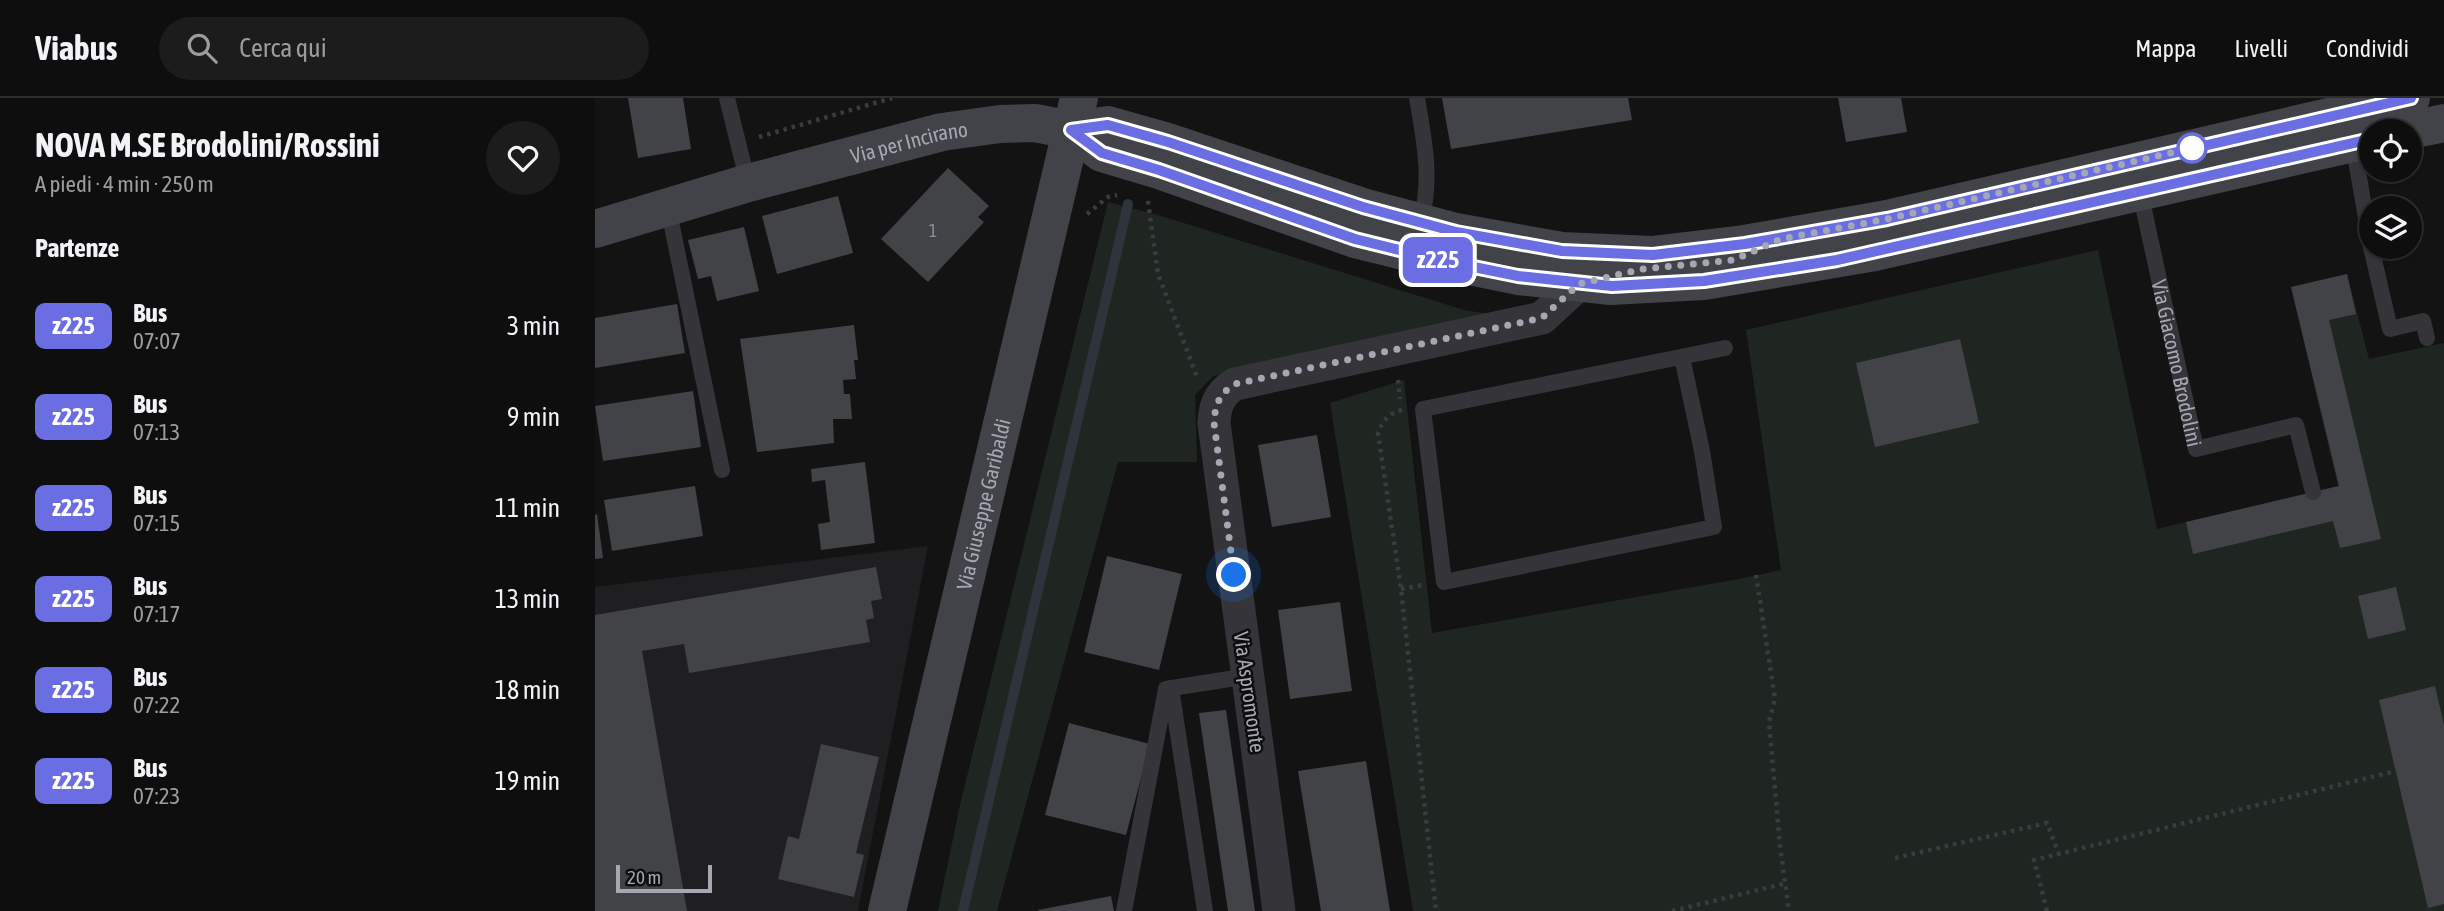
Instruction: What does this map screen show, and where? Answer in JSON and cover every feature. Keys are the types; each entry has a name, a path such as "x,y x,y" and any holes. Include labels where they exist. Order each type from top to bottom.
{"main road":[{"path":"1075,114 1420,223 1529,246 1622,255 1688,252 1781,239 1887,219 2051,181 2359,130"},
{"path":"1075,114 1102,153 1159,170 1355,239 1487,270 1579,284 1673,284 1761,273 1874,252 2140,192 2359,133"},
{"name":"Via per Incirano","path":"595,229 748,183 942,132 1000,124 1035,123 1075,114"},
{"name":"Via Giuseppe Garibaldi","path":"887,911 1075,114"},
{"path":"2422,124 2444,123"},
{"path":"1579,284 1642,269 1734,260 1781,239"}],"street":[{"name":"Via Aspromonte","path":"1279,911 1214,423 1215,409 1220,398 1235,384 1542,318 1579,284"}],"lane":[{"path":"727,98 748,183"},
{"path":"1417,98 1428,161 1424,210 1420,223"},
{"path":"2406,119 2444,107"},
{"path":"2051,181 2076,191 2125,181 2140,192"},
{"name":"Via Giacomo Brodolini","path":"2140,192 2196,449 2296,425 2313,492"},
{"path":"668,207 722,470"},
{"path":"2374,259 2391,329 2423,321 2427,338"},
{"path":"1682,357 1702,451 1714,527 1444,582 1423,410 1725,348"},
{"path":"1124,911 1165,689 1248,676"},
{"path":"1171,688 1205,911"}],"path":[{"path":"867,98 868,105"},
{"path":"737,143 892,98"},
{"path":"1150,196 1148,202 1158,274 1214,423"},
{"path":"1423,410 1390,414 1378,433 1401,589 1436,911"},
{"path":"1756,575 1775,699 1769,722 1784,884 1789,911"},
{"path":"2047,911 2034,860 2396,771"},
{"path":"1895,858 2047,823 2059,854"},
{"path":"1672,911 1784,884"}],"shaded area":[{"path":"1108,202 1464,310 1489,314 1487,320 1213,376 1195,395 1197,462 1118,462 997,911 938,911 960,805"},
{"path":"2098,250 2157,529 2338,486 2291,287 2347,274 2369,359 2444,343 2444,911 1413,911 1330,403 1404,380 1432,633 1739,579 1781,570 1746,330"},
{"path":"928,546 858,911 595,911 595,587"}],"building":[{"path":"628,98 683,98 691,149 638,158"},
{"path":"1442,98 1628,98 1632,120 1451,149"},
{"path":"1838,98 1901,98 1907,132 1846,142"},
{"path":"948,168 989,206 978,217 984,222 928,282 881,239"},
{"path":"838,196 853,253 777,274 762,216"},
{"path":"744,227 759,291 717,301 711,276 698,279 688,240"},
{"path":"2347,274 2356,314 2329,320 2381,539 2340,548 2333,521 2193,554 2186,522 2339,486 2291,287"},
{"path":"677,304 685,353 595,368 595,318"},
{"path":"854,325 858,360 854,360 856,379 843,380 844,394 850,394 852,419 833,419 834,443 757,452 740,339"},
{"path":"1960,339 1979,423 1875,447 1856,363"},
{"path":"693,391 701,447 603,461 595,406"},
{"path":"1317,435 1331,517 1272,527 1258,445"},
{"path":"865,462 875,543 821,550 818,524 830,522 825,480 812,482 811,469"},
{"path":"695,486 703,536 612,551 604,500"},
{"path":"597,514 603,558 595,559 595,515"},
{"path":"1107,556 1182,574 1159,670 1084,652"},
{"path":"876,567 882,599 871,601 874,618 866,620 870,642 689,673 684,644 642,651 687,911 595,911 595,615"},
{"path":"2396,587 2406,630 2368,639 2358,596"},
{"path":"1340,602 1352,691 1290,699 1278,610"},
{"path":"2435,686 2444,725 2444,904 2428,908 2379,700"},
{"path":"1226,710 1255,911 1228,911 1199,713"},
{"path":"1069,723 1150,744 1126,835 1045,815"},
{"path":"821,744 879,757 856,853 864,855 854,897 778,879 788,836 799,839"},
{"path":"1366,761 1390,911 1321,911 1298,771"},
{"path":"1111,896 1114,911 1038,911 1038,910"}],"waterway":[{"path":"963,911 1128,204"}],"bus line":[{"name":"z225","path":"2359,142 1837,260 1704,281 1612,286 1518,276 1355,239 1159,170 1102,153 1071,130 1108,125 1168,142 1363,207 1456,232 1562,251 1653,255 1745,244 1887,219 2411,98"}],"route":[{"path":"1234,575 1214,423 1215,409 1220,398 1235,384 1542,318 1567,298 1579,284 1642,269 1734,260 1781,239 1887,219 2192,148"}]}
